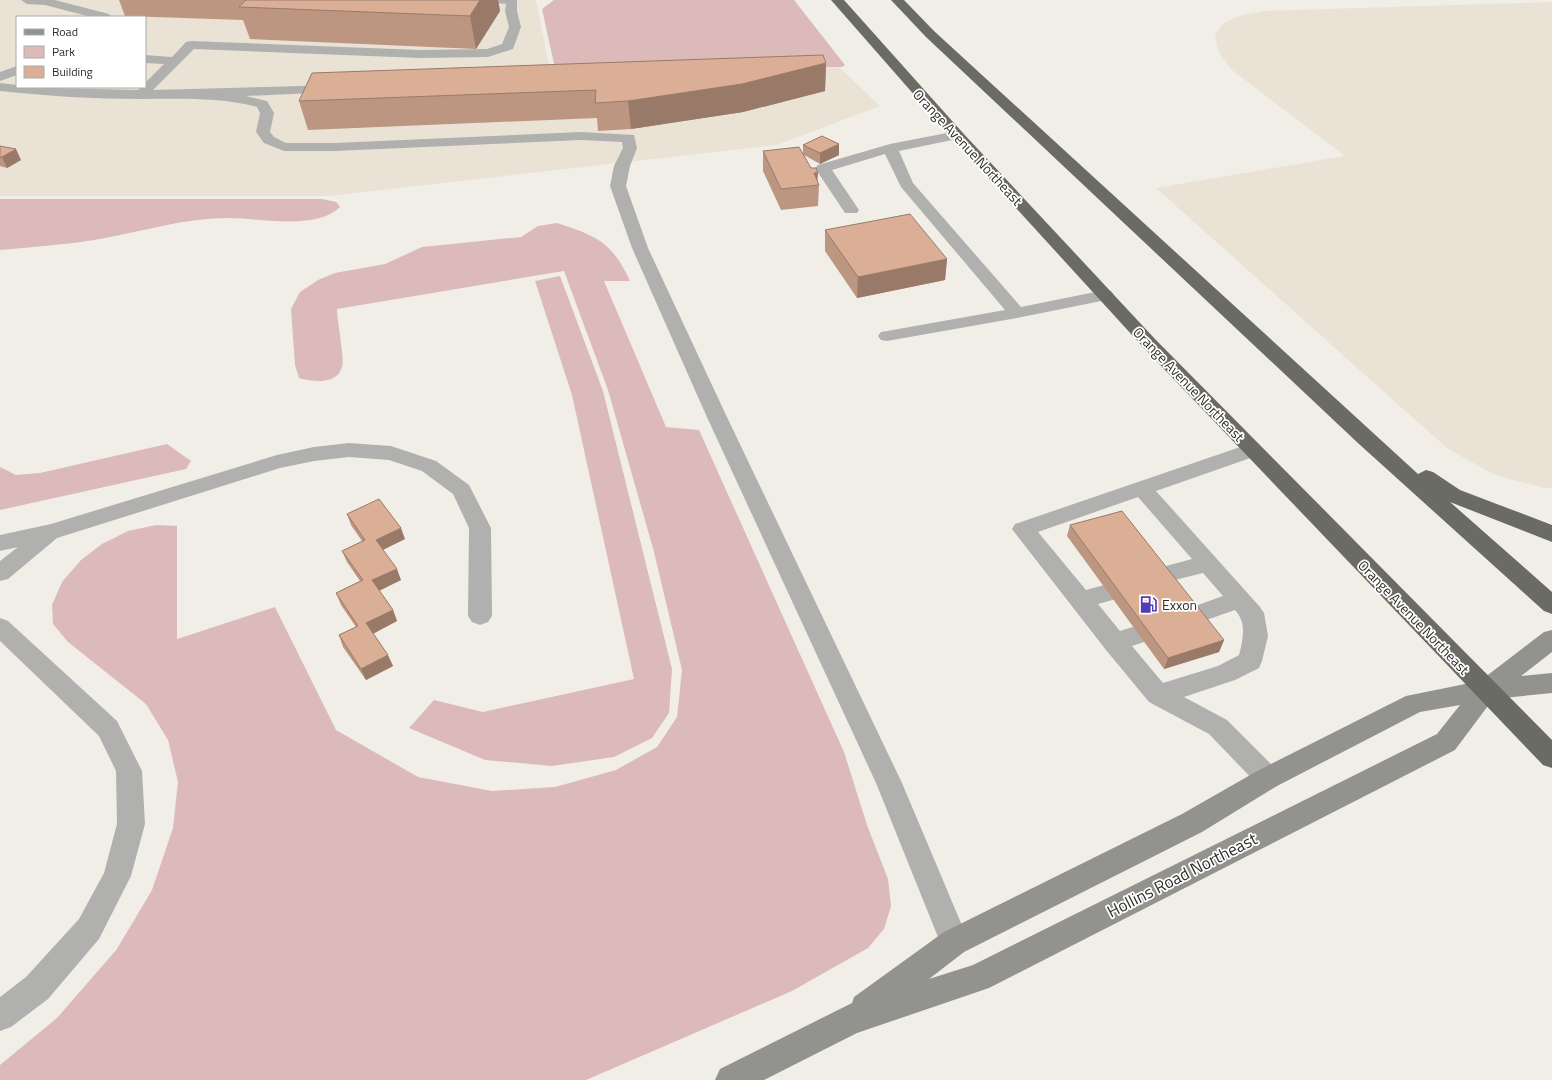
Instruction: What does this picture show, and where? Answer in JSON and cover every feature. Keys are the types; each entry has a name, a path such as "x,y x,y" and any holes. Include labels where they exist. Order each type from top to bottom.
{"highway":[{"name":"Orange Avenue Northeast","path":"837,0 957,135 1104,295 1252,450 1552,757"},
{"path":"897,0 930,34 1366,439 1552,605"},
{"path":"1366,439 1453,495 1552,534"}],"street":[{"name":"Hollins Road Northeast","path":"731,1080 851,1019 978,978 1446,742 1486,690 1552,639"},
{"name":"Hollins Road Northeast","path":"851,1019 954,942 1192,822 1268,778 1415,703 1486,690 1552,683"}],"lane":[{"path":"27,0 44,1 69,9 100,16"},
{"path":"141,95 192,45 420,54 488,53 508,46 515,27 511,11 512,1 499,0"},
{"path":"69,9 95,2"},
{"path":"146,58 175,61"},
{"path":"0,77 16,70"},
{"path":"0,87 55,93 141,95 348,87"},
{"path":"191,93 247,100 262,104 267,113 263,132 269,140 284,147 335,147 580,136 628,138 630,148 622,166 618,186 640,248 716,415 889,783 954,942"},
{"path":"851,210 823,168 890,148 957,135"},
{"path":"890,148 906,184 1017,313"},
{"path":"887,336 1017,313 1104,295"},
{"path":"0,543 52,532 277,462 314,454 349,450 391,453 429,466 462,490 480,528 480,616"},
{"path":"1252,450 1023,529 1114,643 1158,695 1218,727 1268,778"},
{"path":"1142,488 1252,613 1256,636 1250,661 1226,673 1158,695"},
{"path":"0,573 52,532"},
{"path":"1160,576 1208,563"},
{"path":"1080,600 1108,593"},
{"path":"1192,616 1240,599"},
{"path":"0,627 108,729 129,771 131,824 117,876 89,929 36,988 0,1016"},
{"path":"1114,643 1139,634"}],"shaded area":[{"path":"0,0 536,0 551,75 840,68 880,106 777,145 329,196 0,196"},
{"path":"1552,2 1552,488 1544,488 1495,475 1448,449 1156,188 1345,156 1232,70 1218,51 1215,35 1223,23 1242,15 1264,11"}],"green space":[{"path":"554,0 794,0 845,65 842,67 556,73 542,9"},
{"path":"0,199 322,199 336,202 340,207 329,214 316,219 302,221 287,222 228,218 194,220 82,242 0,250"},
{"path":"557,223 583,232 602,242 617,257 630,281 604,281 666,427 699,430 844,752 867,825 888,879 891,906 884,929 868,948 792,991 586,1080 0,1080 0,1065 57,1018 117,949 152,890 173,828 178,782 168,740 146,704 68,642 53,624 52,605 62,582 81,560 102,544 128,531 156,525 177,526 177,639 275,607 336,730 418,777 492,791 555,787 616,770 657,747 677,717 682,670 654,552 608,390 564,271 337,309 343,363 339,373 335,377 324,381 299,378 295,365 291,309 300,292 318,280 335,273 385,264 422,247 521,237 538,226"},
{"path":"560,276 603,391 672,669 669,713 652,738 614,757 552,766 485,760 409,728 434,700 483,712 634,679 572,395 535,281"},
{"path":"167,444 191,461 186,469 0,510 0,467 16,475 40,473"}],"building":[{"path":"246,0 480,0 470,16 239,7"},
{"path":"823,55 826,63 742,84 628,101 595,103 596,90 299,101 312,73"},
{"path":"822,136 839,144 820,153 803,145"},
{"path":"0,146 16,149 0,157"},
{"path":"799,147 811,168 816,168 818,173 814,173 819,185 781,189 763,151"},
{"path":"910,214 947,259 858,277 825,230"},
{"path":"379,499 401,528 376,540 397,569 372,580 393,610 366,623 388,655 361,669 339,635 358,626 336,593 363,580 342,551 365,540 347,514"},
{"name":"Exxon","path":"1122,511 1224,640 1168,658 1070,525"}],"place":[{"name":"Exxon","path":"1149,604"}]}
